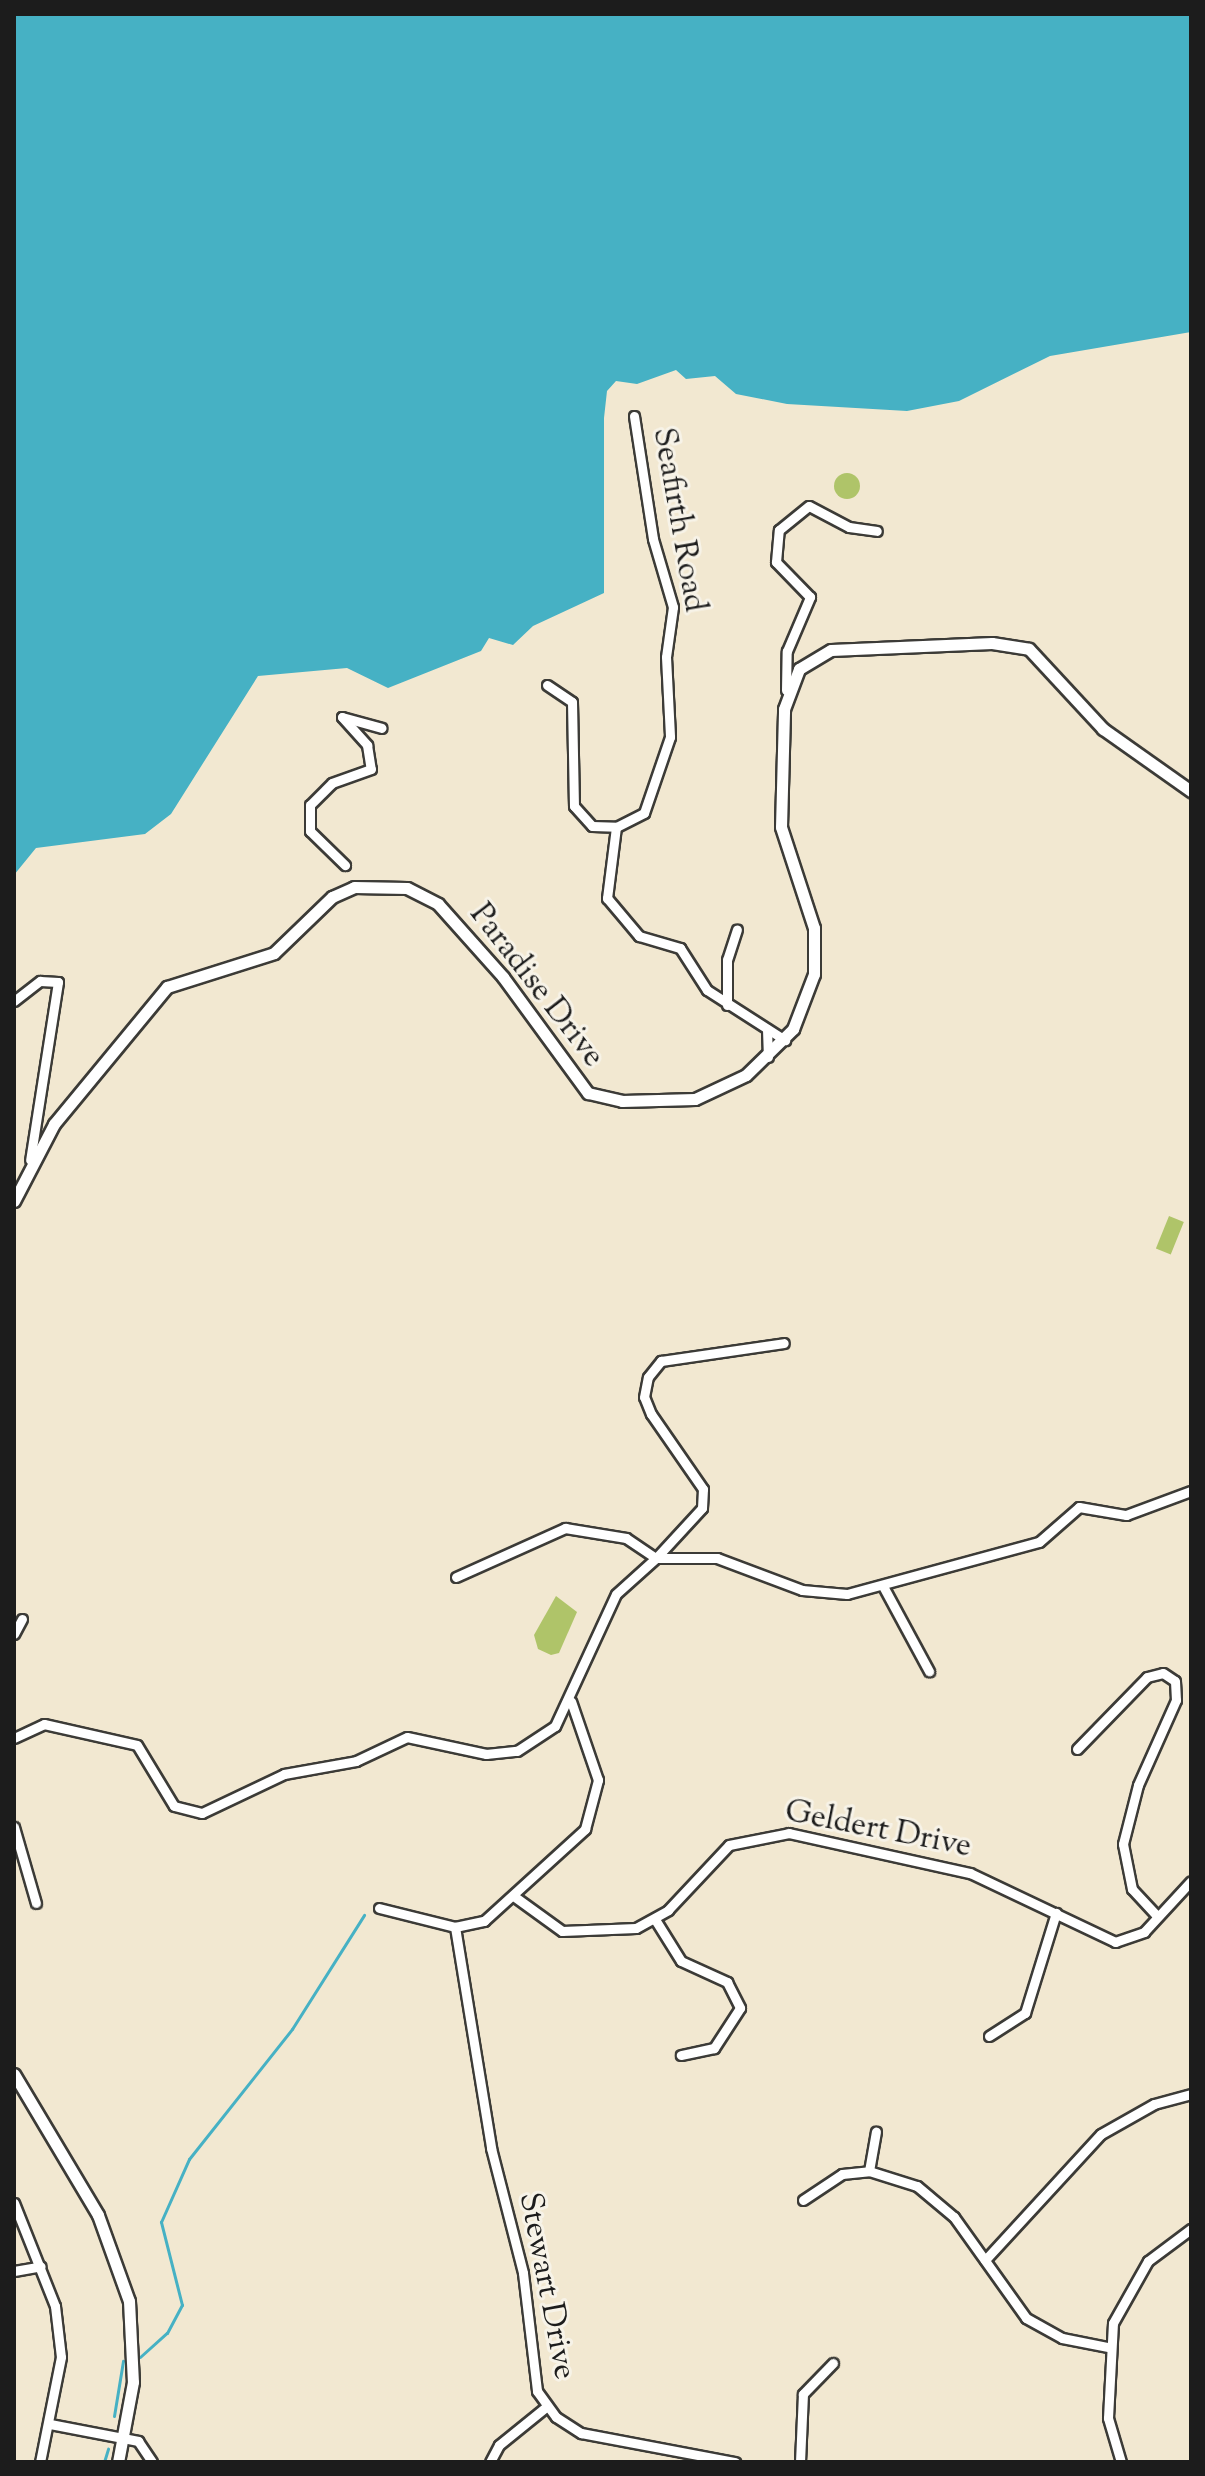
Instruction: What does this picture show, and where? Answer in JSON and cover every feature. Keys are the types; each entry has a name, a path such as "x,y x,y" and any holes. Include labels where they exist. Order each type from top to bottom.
{"street":[{"name":"Seafirth Road","path":"616,827 644,813 670,737 666,657 673,607 653,539 634,416"},
{"path":"786,690 787,651 810,597 776,562 779,530 809,506 849,527 877,531"},
{"path":"786,690 807,662 842,648 1017,645 1048,662 1103,729 1191,791"},
{"path":"547,685 572,702 574,806 592,826 616,827 607,898 639,936 680,948 707,990 785,1040"},
{"name":"Paradise Drive","path":"14,1201 30,1160 167,987 274,953 332,897 367,885 407,888 438,904 503,977 588,1093 622,1101 702,1098 768,1058 785,1040 808,999 815,952 811,915 781,827 786,690"},
{"path":"345,865 310,831 310,805 332,783 371,769 367,745 342,715 382,728"},
{"path":"727,1005 727,960 737,930"},
{"path":"14,1001 47,978 58,982 30,1160"},
{"path":"767,1029 768,1058"},
{"path":"14,1738 44,1724 137,1745 174,1806 202,1813 284,1774 356,1761 407,1737 486,1754 517,1751 542,1739 571,1701 616,1594 656,1558 702,1508 703,1489 651,1414 644,1397 648,1377 661,1361 784,1343"},
{"path":"456,1577 565,1528 626,1538 656,1558 717,1558 802,1590 883,1586 1039,1542 1079,1507 1126,1515 1191,1491"},
{"path":"883,1586 929,1671"},
{"path":"14,1634 22,1619"},
{"path":"1077,1749 1147,1677 1163,1673 1175,1681 1176,1700 1123,1844 1125,1872 1157,1916"},
{"path":"379,1908 455,1927 484,1921 515,1897 594,1814 598,1780 571,1701"},
{"path":"14,1827 36,1903"},
{"name":"Geldert Drive","path":"656,1921 711,1857 773,1832 970,1873 1115,1942 1132,1941 1191,1881"},
{"path":"515,1897 562,1931 656,1921 681,1961 727,1982 740,2008 714,2048 681,2055"},
{"path":"989,2036 1025,2013 1056,1913"},
{"name":"Stewart Drive","path":"455,1927 491,2148 523,2273 531,2373 546,2407 583,2433 735,2462"},
{"path":"14,2074 90,2200 121,2273 134,2344 124,2437 118,2462"},
{"path":"985,2260 1101,2134 1154,2104 1191,2094"},
{"path":"869,2171 876,2132"},
{"path":"803,2200 822,2181 869,2171 917,2186 940,2203 1026,2318 1062,2338 1108,2347"},
{"path":"14,2203 41,2266 61,2357 40,2462"},
{"path":"1121,2462 1108,2418 1108,2347 1129,2286 1148,2261 1191,2229"},
{"path":"14,2271 41,2266"},
{"path":"800,2462 801,2401 833,2363"},
{"path":"490,2462 499,2445 546,2407"},
{"path":"50,2424 142,2443 152,2462"}],"green space":[{"path":"847,473 856,477 860,486 856,495 847,499 838,495 834,486 838,477"},
{"path":"1169,1216 1184,1222 1171,1254 1156,1248"},
{"path":"556,1596 577,1612 559,1653 551,1655 538,1649 534,1635"}],"water":[{"path":"14,14 1191,14 1191,332 1050,356 959,401 907,411 787,404 736,394 715,376 686,379 676,370 637,384 616,381 607,391 604,418 604,593 533,626 513,645 489,638 481,651 388,688 347,668 258,676 171,814 145,834 36,848 14,875"}],"waterway":[{"path":"140,2357 167,2333 182,2305 161,2222 189,2159 292,2029 364,1915"},
{"path":"114,2416 123,2361"},
{"path":"104,2462 108,2449"}]}
